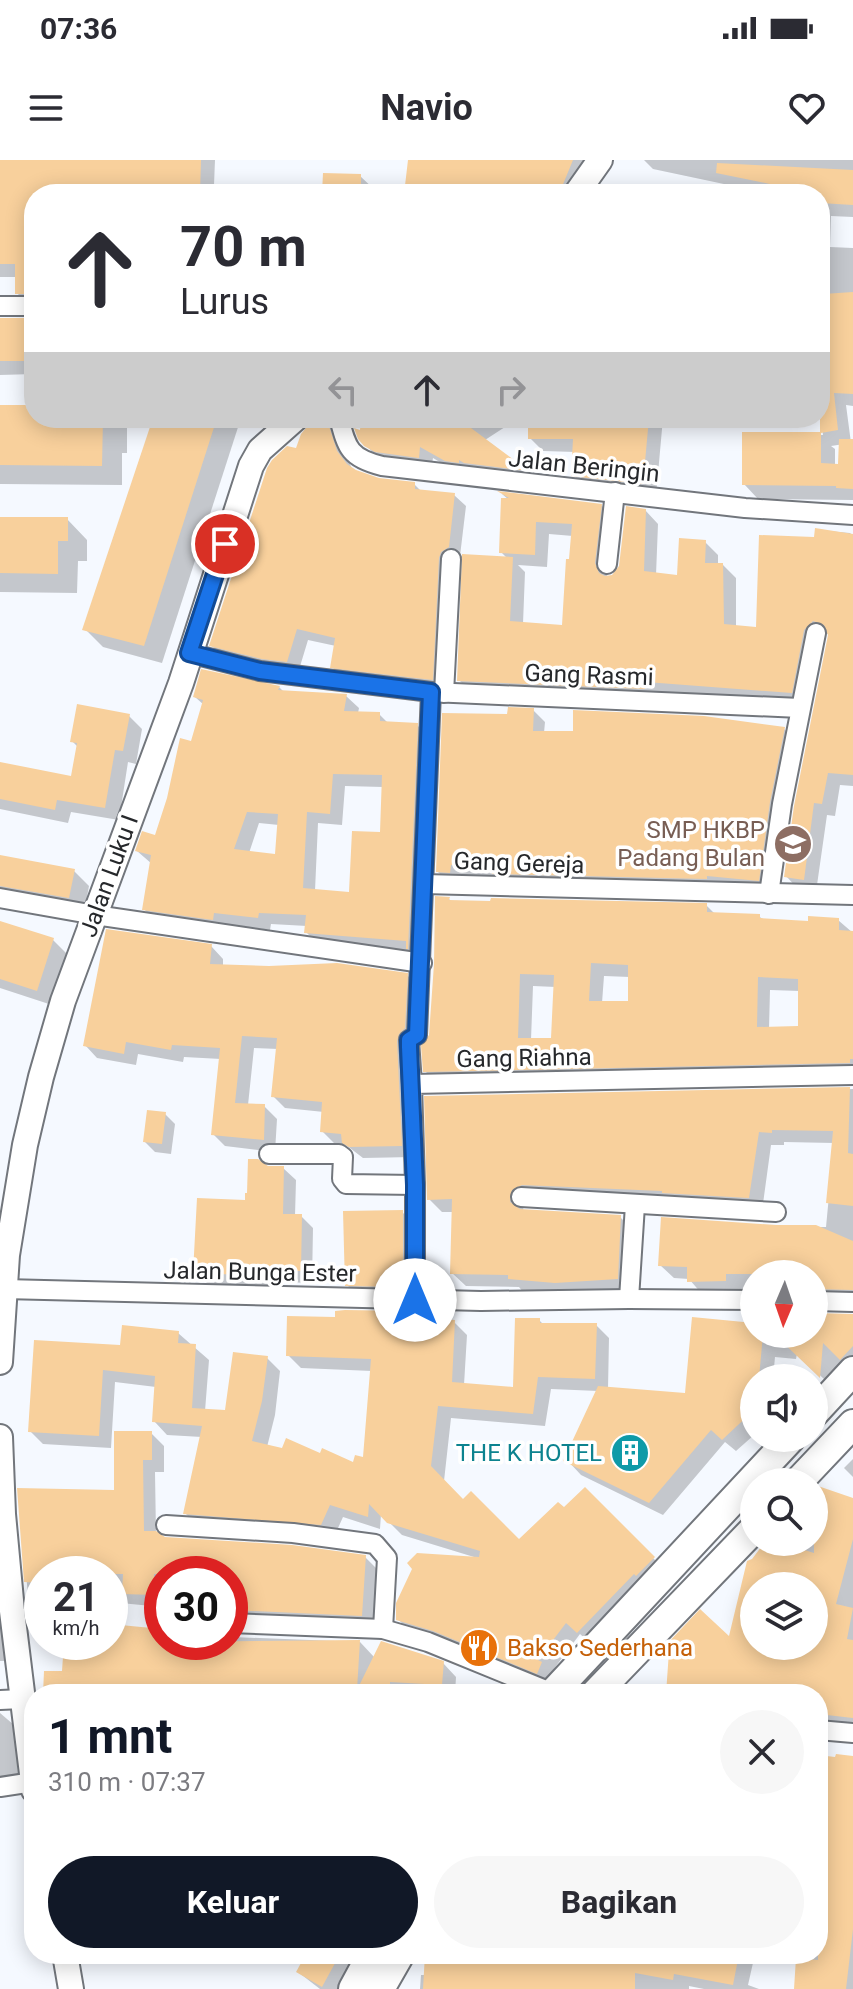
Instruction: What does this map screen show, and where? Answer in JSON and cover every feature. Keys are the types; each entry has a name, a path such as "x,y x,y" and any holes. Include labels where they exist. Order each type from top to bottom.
{"main road":[{"path":"828,1398 853,1371"},
{"path":"811,1468 853,1424"},
{"path":"562,1684 778,1452"},
{"path":"605,1684 740,1544"},
{"path":"353,1989 367,1964"},
{"path":"380,1989 394,1964"}],"street":[{"path":"583,184 600,160"},
{"path":"0,306 24,306"},
{"name":"Jalan Luku I","path":"0,1362 7,1255 25,1145 63,1001 189,653 251,466 260,450 285,428"},
{"name":"Jalan Beringin","path":"342,428 352,453 367,463 453,476 745,508 853,515"},
{"path":"607,564 615,492"},
{"path":"415,1300 415,1185 409,1040 417,1035 437,693 451,559"},
{"path":"769,894 782,804 816,633"},
{"name":"Gang Rasmi","path":"189,653 260,671 437,693 800,708"},
{"name":"Gang Gereja","path":"424,884 853,895"},
{"path":"0,898 422,963"},
{"name":"Gang Riahna","path":"412,1084 853,1075"},
{"path":"269,1154 339,1154 343,1157 342,1179 346,1184 415,1185"},
{"path":"521,1197 776,1212"},
{"path":"629,1299 635,1205"},
{"name":"Jalan Bunga Ester","path":"4,1289 415,1300 740,1300"},
{"path":"828,1301 853,1302"},
{"path":"0,1437 11,1699 24,1750"},
{"path":"166,1525 293,1533 375,1544 387,1558 383,1629"},
{"path":"248,1624 383,1629 428,1642 529,1684"},
{"path":"828,1731 853,1733"},
{"path":"0,1787 24,1786"},
{"path":"67,1964 71,1989"}],"building":[{"path":"0,160 201,160 200,184 24,184 24,294 15,294 15,264 0,264"},
{"path":"408,160 573,160 563,184 405,184"},
{"path":"717,163 853,170 853,205 830,204 830,184 770,184 716,173"},
{"path":"323,173 361,174 361,184 322,184"},
{"path":"853,292 853,394 834,393 838,430 821,433 821,463 838,464 839,439 853,439 853,489 742,485 742,432 820,432 820,428 830,428 830,294"},
{"path":"0,318 24,318 24,361 0,361"},
{"path":"0,405 24,405 24,428 103,428 102,466 0,465"},
{"path":"150,428 214,428 144,646 82,630"},
{"path":"306,428 330,428 337,451 356,470 379,478 415,482 415,489 455,493 449,547 441,552 439,558 433,680 330,668 335,638 297,629 287,662 209,646 267,468 287,446 296,448"},
{"path":"354,428 471,428 522,466 521,470 459,460 459,463 445,461 420,447 419,458 375,452 358,439"},
{"path":"528,428 648,428 643,484 571,476 573,439 528,439"},
{"path":"497,491 602,504 595,563 599,573 605,576 612,575 619,566 626,506 646,509 644,571 677,575 679,538 706,540 705,563 723,563 724,624 756,627 759,535 814,537 815,528 853,534 853,775 828,773 822,804 814,803 804,880 784,877 794,806 828,635 824,625 813,621 804,630 792,693 646,682 645,689 457,681 462,554 513,557 510,621 562,625 566,559 569,559 572,524 536,522 535,555 499,553 501,498 509,498"},
{"path":"0,517 68,517 68,541 58,541 58,574 0,573"},
{"path":"201,669 280,686 278,690 347,694 344,711 380,712 380,721 418,723 408,949 406,941 304,933 306,915 259,913 258,918 214,913 213,920 142,910 151,855 135,851 142,831 155,835 180,738 191,741 203,700 193,697","holes":["333,774 382,775 380,832 352,831 349,892 303,888 307,812 330,814","247,812 278,814 275,854 234,849"]},
{"path":"77,704 130,714 123,751 115,750 105,808 57,800 55,810 0,799 0,762 71,776 77,743 70,742"},
{"path":"508,707 534,708 533,731 573,731 573,710 704,716 785,727 759,881 707,876 707,879 492,874 492,866 451,865 450,873 436,872 442,713 507,714"},
{"path":"0,855 75,869 69,898 0,886"},
{"path":"435,896 450,897 449,900 490,901 491,898 707,903 707,912 760,914 760,918 808,921 808,916 839,918 839,930 853,931 853,1059 850,1063 423,1072 421,1046 429,1035","holes":["591,963 628,965 628,1001 589,1001","520,974 554,975 551,1038 518,1038","758,977 798,979 798,1026 757,1027"]},
{"path":"0,921 54,938 37,991 0,979"},
{"path":"106,929 212,944 210,964 269,966 337,963 408,973 405,1028 397,1041 402,1146 349,1147 342,1143 341,1134 320,1132 322,1102 271,1097 277,1038 242,1036 235,1103 265,1104 264,1140 211,1135 220,1048 172,1045 171,1050 126,1042 124,1054 83,1046"},
{"path":"850,1087 848,1153 853,1154 853,1206 826,1203 833,1131 759,1132 749,1198 522,1185 512,1190 510,1202 520,1209 621,1215 618,1279 555,1283 508,1279 508,1275 450,1274 452,1199 427,1200 424,1096"},
{"path":"147,1110 166,1112 162,1144 143,1142"},
{"path":"248,1159 258,1159 268,1166 284,1166 283,1214 302,1214 301,1271 269,1271 269,1276 193,1273 197,1198 245,1200"},
{"path":"403,1210 403,1287 345,1286 343,1211"},
{"path":"661,1217 816,1225 853,1241 853,1290 828,1289 828,1260 740,1260 740,1274 726,1274 726,1281 687,1282 687,1267 658,1266"},
{"path":"335,1311 408,1311 409,1317 455,1320 452,1382 513,1387 515,1318 540,1318 540,1323 597,1323 595,1379 538,1377 533,1414 438,1406 431,1466 463,1499 471,1491 519,1539 558,1502 564,1507 585,1487 655,1557 636,1576 634,1574 577,1633 566,1623 538,1660 542,1662 537,1674 433,1631 396,1620 396,1603 412,1569 407,1563 417,1553 479,1557 480,1551 387,1523 369,1504 368,1517 330,1505 321,1525 183,1514 202,1426 152,1422 155,1376 103,1370 99,1436 28,1432 34,1340 120,1345 122,1325 179,1331 178,1343 196,1344 192,1408 225,1410 233,1352 268,1356 262,1401 252,1441 282,1448 286,1438 320,1453 322,1448 353,1462 355,1455 363,1457 371,1359 286,1356 287,1316 335,1317"},
{"path":"828,1313 853,1314 853,1346 840,1360 828,1348"},
{"path":"692,1317 740,1322 740,1348 762,1348 760,1364 740,1364 740,1423 722,1440 711,1430 649,1503 563,1461 598,1386 685,1393"},
{"path":"789,1348 823,1348 821,1364 805,1364"},
{"path":"114,1431 152,1431 152,1460 143,1460 144,1531 156,1531 165,1537 292,1545 366,1555 362,1616 248,1611 248,1556 144,1556 144,1595 128,1594 128,1556 24,1556 24,1582 17,1488 114,1490"},
{"path":"828,1489 853,1498 853,1539 836,1604 853,1608 847,1639 853,1640 853,1718 828,1715 828,1684 667,1684 669,1651 665,1646 700,1609 729,1636 740,1590 740,1660 828,1660 828,1572 744,1572 747,1561 754,1556 828,1556"},
{"path":"128,1626 144,1627 144,1660 248,1660 248,1641 360,1640 357,1684 43,1684 44,1671 62,1671 63,1660 128,1660"},
{"path":"381,1641 444,1661 442,1684 360,1684"},
{"path":"836,1754 853,1756 853,1929 846,1989 794,1989 796,1964 828,1964 828,1756 835,1757"},
{"path":"300,1964 335,1964 322,1987 296,1972"},
{"path":"424,1964 737,1964 733,1985 674,1974 673,1980 635,1973 635,1989 423,1989"}],"place":[{"name":"SMP HKBP Padang Bulan","path":"793,844"},
{"name":"THE K HOTEL","path":"630,1453"},
{"name":"Bakso Sederhana","path":"479,1648"}],"route":[{"path":"225,544 189,653 260,671 431,692 422,963 417,1035 409,1040 415,1185 415,1300"}]}
